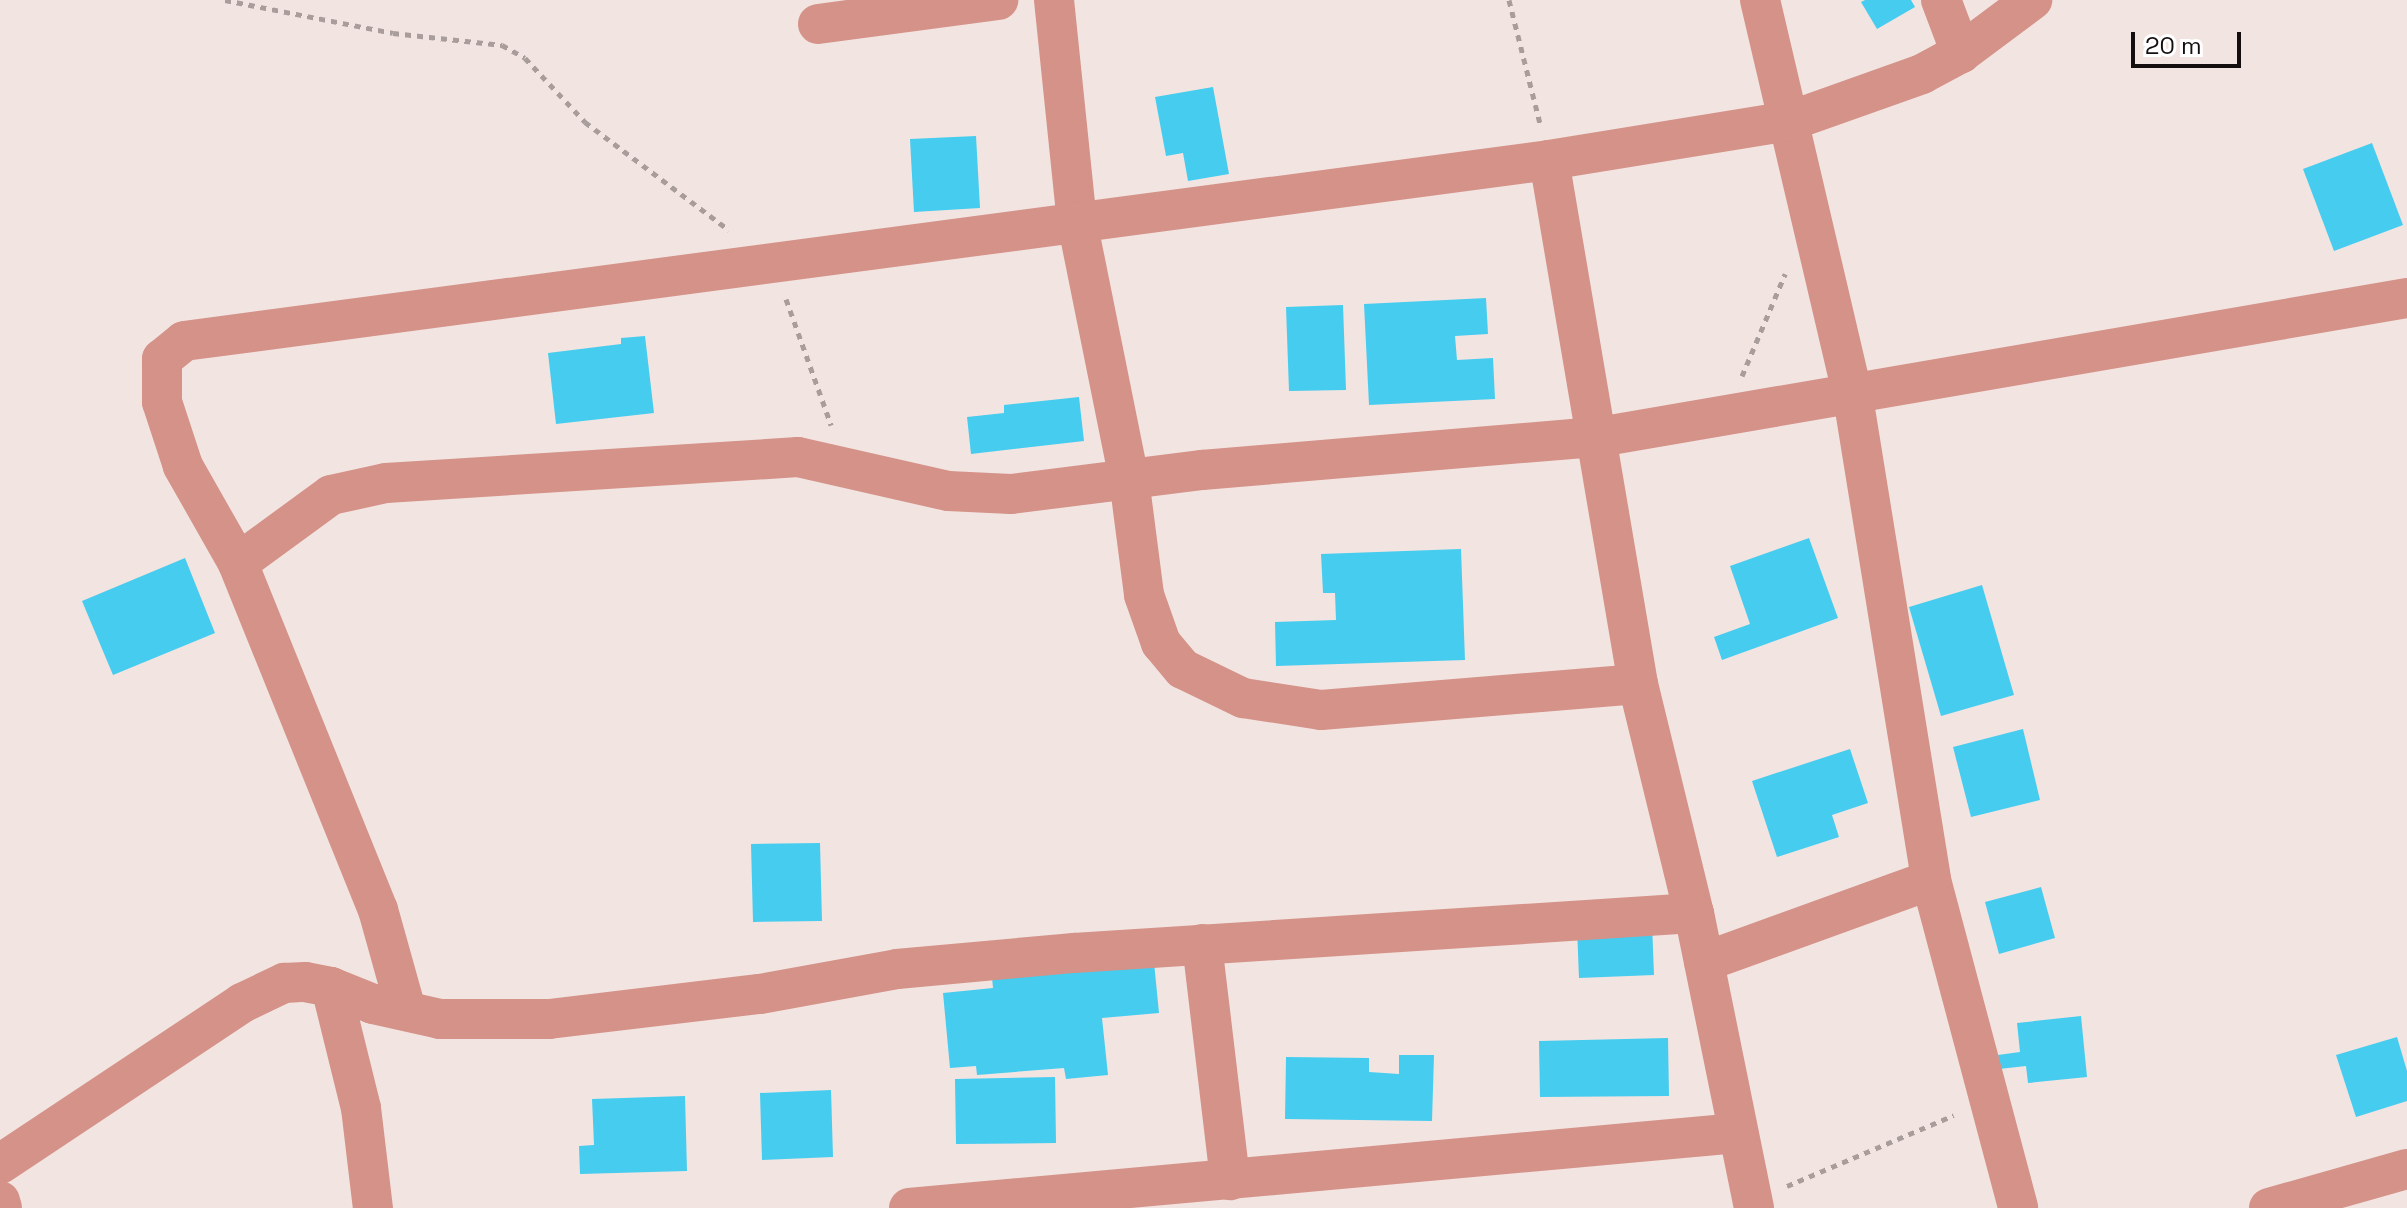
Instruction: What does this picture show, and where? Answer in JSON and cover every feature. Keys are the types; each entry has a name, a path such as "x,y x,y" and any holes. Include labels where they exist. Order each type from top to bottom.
{"street":[{"path":"818,24 998,0"},
{"path":"1054,0 1077,221 1129,479 1144,595 1161,643 1183,669 1243,698 1321,710 1638,684"},
{"path":"1760,0 1853,397 1931,880 2018,1208"},
{"path":"1941,0 1961,53"},
{"path":"406,1010 378,910 238,563 183,466 162,402 162,359 177,344 1549,160 1790,121 1922,74 1961,53 2032,0"},
{"path":"1549,160 1599,437 1638,684 1694,913 1753,1204"},
{"path":"238,563 308,510 354,487 658,462 798,457 948,491 1011,494 1129,479 1599,437 1853,397 2407,298"},
{"path":"1704,962 1931,880"},
{"path":"0,1164 255,996 284,983 331,987 440,1019 549,1019 760,994 897,969 1202,944 1694,913"},
{"path":"1202,944 1230,1180"},
{"path":"331,987 361,1108 373,1208"},
{"path":"909,1208 1155,1198 1230,1180 1738,1133"},
{"path":"2269,1208 2407,1169"},
{"path":"0,1201 2,1208"}],"path":[{"path":"225,0 393,33 502,45 525,58 585,122 773,263 846,468"},
{"path":"1509,0 1549,160"},
{"path":"1724,417 1786,272"},
{"path":"1753,1204 1989,1100"}],"building":[{"path":"1911,0 1915,7 1877,29 1861,2"},
{"path":"1213,87 1229,174 1188,181 1183,153 1166,156 1155,97"},
{"path":"976,136 980,208 914,212 910,139"},
{"path":"2372,143 2403,225 2334,251 2303,169"},
{"path":"1486,298 1488,334 1455,336 1457,360 1493,358 1495,399 1369,405 1364,304"},
{"path":"1343,305 1346,390 1289,391 1286,307"},
{"path":"645,336 654,413 556,424 548,353 621,344 621,338"},
{"path":"1079,397 1084,441 971,454 967,417 1004,413 1004,405"},
{"path":"1809,538 1838,618 1722,660 1714,637 1750,624 1730,566"},
{"path":"1461,549 1465,660 1276,666 1275,622 1336,620 1335,593 1323,593 1321,554"},
{"path":"185,558 215,633 113,675 82,601"},
{"path":"1982,585 2014,695 1941,716 1909,607"},
{"path":"2023,729 2040,800 1971,817 1953,747"},
{"path":"1850,749 1868,803 1832,815 1839,837 1777,857 1752,781"},
{"path":"820,843 822,921 753,922 751,844"},
{"path":"2041,887 2055,938 1999,954 1985,902"},
{"path":"1652,924 1654,975 1579,978 1577,927"},
{"path":"1153,952 1159,1013 1102,1018 1108,1075 1066,1079 1064,1068 977,1075 976,1066 950,1068 943,993 993,988 991,967"},
{"path":"2081,1016 2087,1077 2028,1083 2026,1066 1999,1069 1998,1055 2020,1052 2017,1023"},
{"path":"2397,1037 2407,1071 2407,1101 2356,1117 2336,1055"},
{"path":"1668,1038 1669,1096 1540,1097 1539,1041"},
{"path":"1399,1055 1434,1055 1432,1121 1285,1119 1286,1057 1369,1058 1369,1072 1399,1074"},
{"path":"1055,1077 1056,1143 956,1144 955,1079"},
{"path":"831,1090 833,1157 762,1160 760,1093"},
{"path":"685,1096 687,1171 580,1174 579,1146 594,1145 592,1099"}]}
